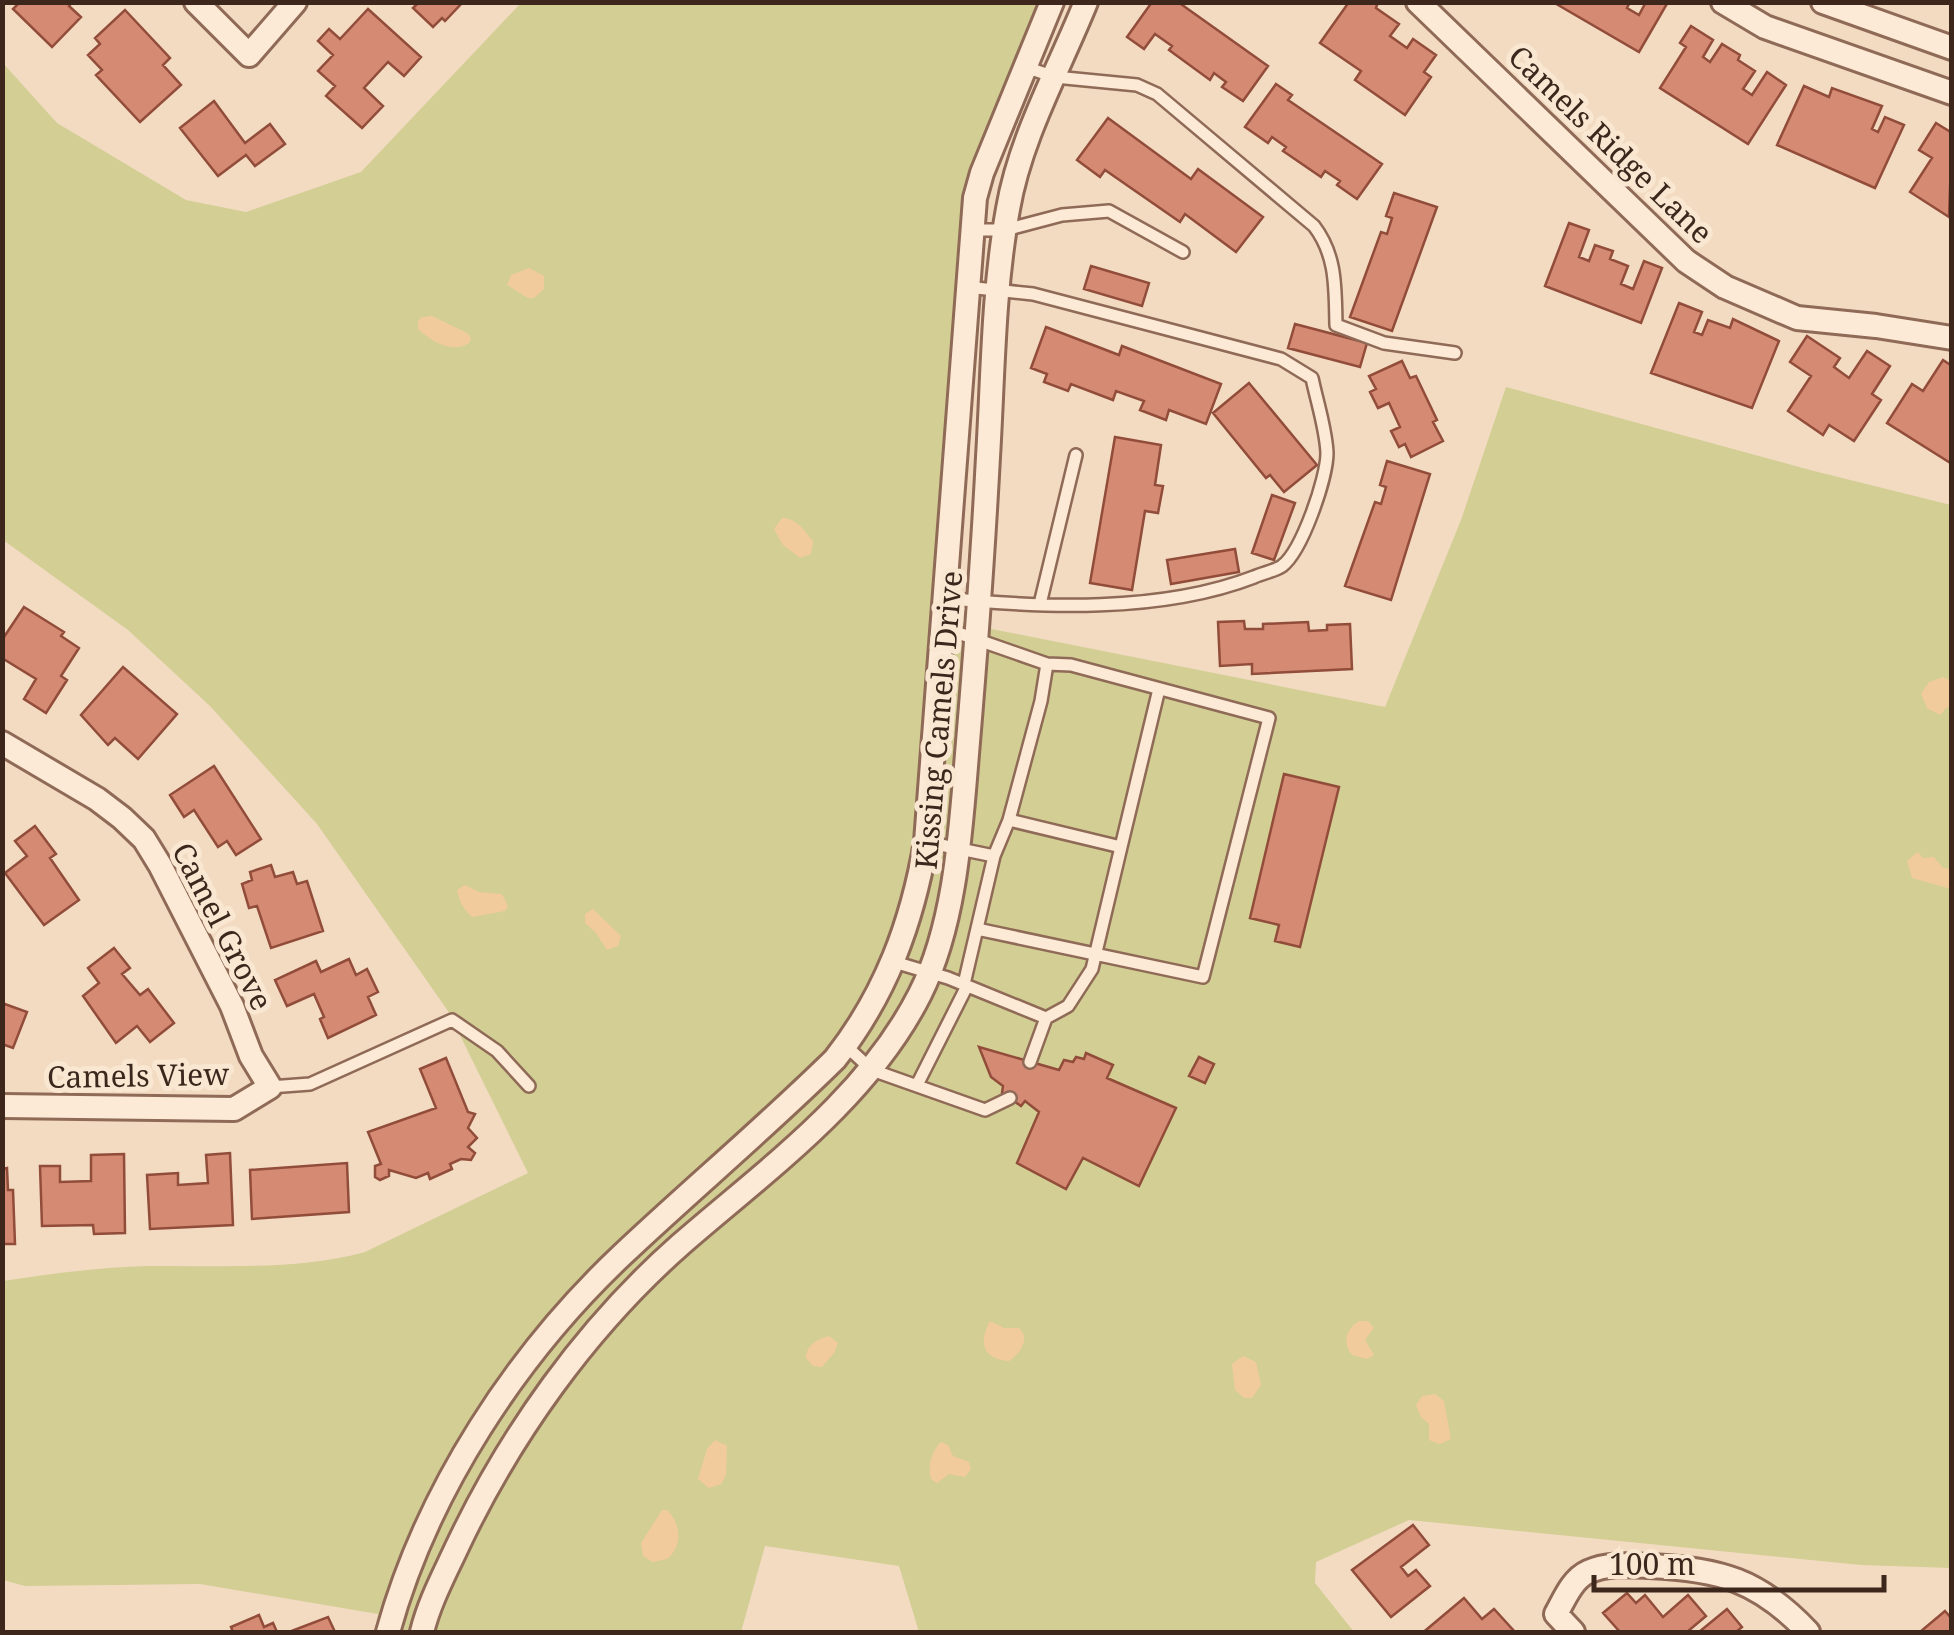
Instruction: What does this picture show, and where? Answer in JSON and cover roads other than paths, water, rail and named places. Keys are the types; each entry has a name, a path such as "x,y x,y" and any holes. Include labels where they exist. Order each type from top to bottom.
{"street":[{"path":"196,2 249,55 295,2"},
{"name":"Kissing Camels Drive","path":"388,1632 424,1532 490,1414 538,1348 621,1256 798,1095 846,1046 894,962 912,909 926,842 972,230 982,173 1052,2"},
{"name":"Kissing Camels Drive","path":"422,1632 442,1578 489,1485 579,1351 676,1248 811,1131 872,1070 919,998 930,972 959,850 1005,230 1019,167 1086,2"},
{"name":"Camels Ridge Lane","path":"1418,2 1686,261 1725,287 1797,318 1952,338"},
{"path":"1722,2 1765,27 1952,94"},
{"path":"1823,2 1952,48"},
{"name":"Camel Grove","path":"2,743 96,800 144,839 270,1087"},
{"name":"Camels View","path":"2,1106 234,1109 270,1087"},
{"path":"1572,1632 1556,1614 1574,1582 1585,1572 1622,1565 1708,1571 1751,1585 1775,1599 1808,1632"}],"lane":[{"path":"1025,67 1055,77 1137,85 1157,94 1314,226 1326,242 1333,262 1336,325 1384,343 1455,353"},
{"path":"972,230 1005,230 1062,215 1109,211 1183,252"},
{"path":"943,598 1040,604 1148,602 1233,585 1282,566 1295,549 1322,485 1327,453 1312,378 1282,359 1033,294 966,288"},
{"path":"1040,604 1076,455"},
{"path":"942,627 1047,664 1070,665 1268,718 1202,977 977,929"},
{"path":"917,1085 965,985 994,856 1010,820 1047,664"},
{"path":"1030,1062 1046,1018 1068,1006 1092,969 1159,688"},
{"path":"1010,820 1121,847"},
{"path":"926,842 994,856"},
{"path":"894,962 930,972 1046,1018"},
{"path":"270,1087 310,1084 452,1020 497,1051 530,1086"},
{"path":"846,1046 872,1070 985,1110 1010,1098"}]}
